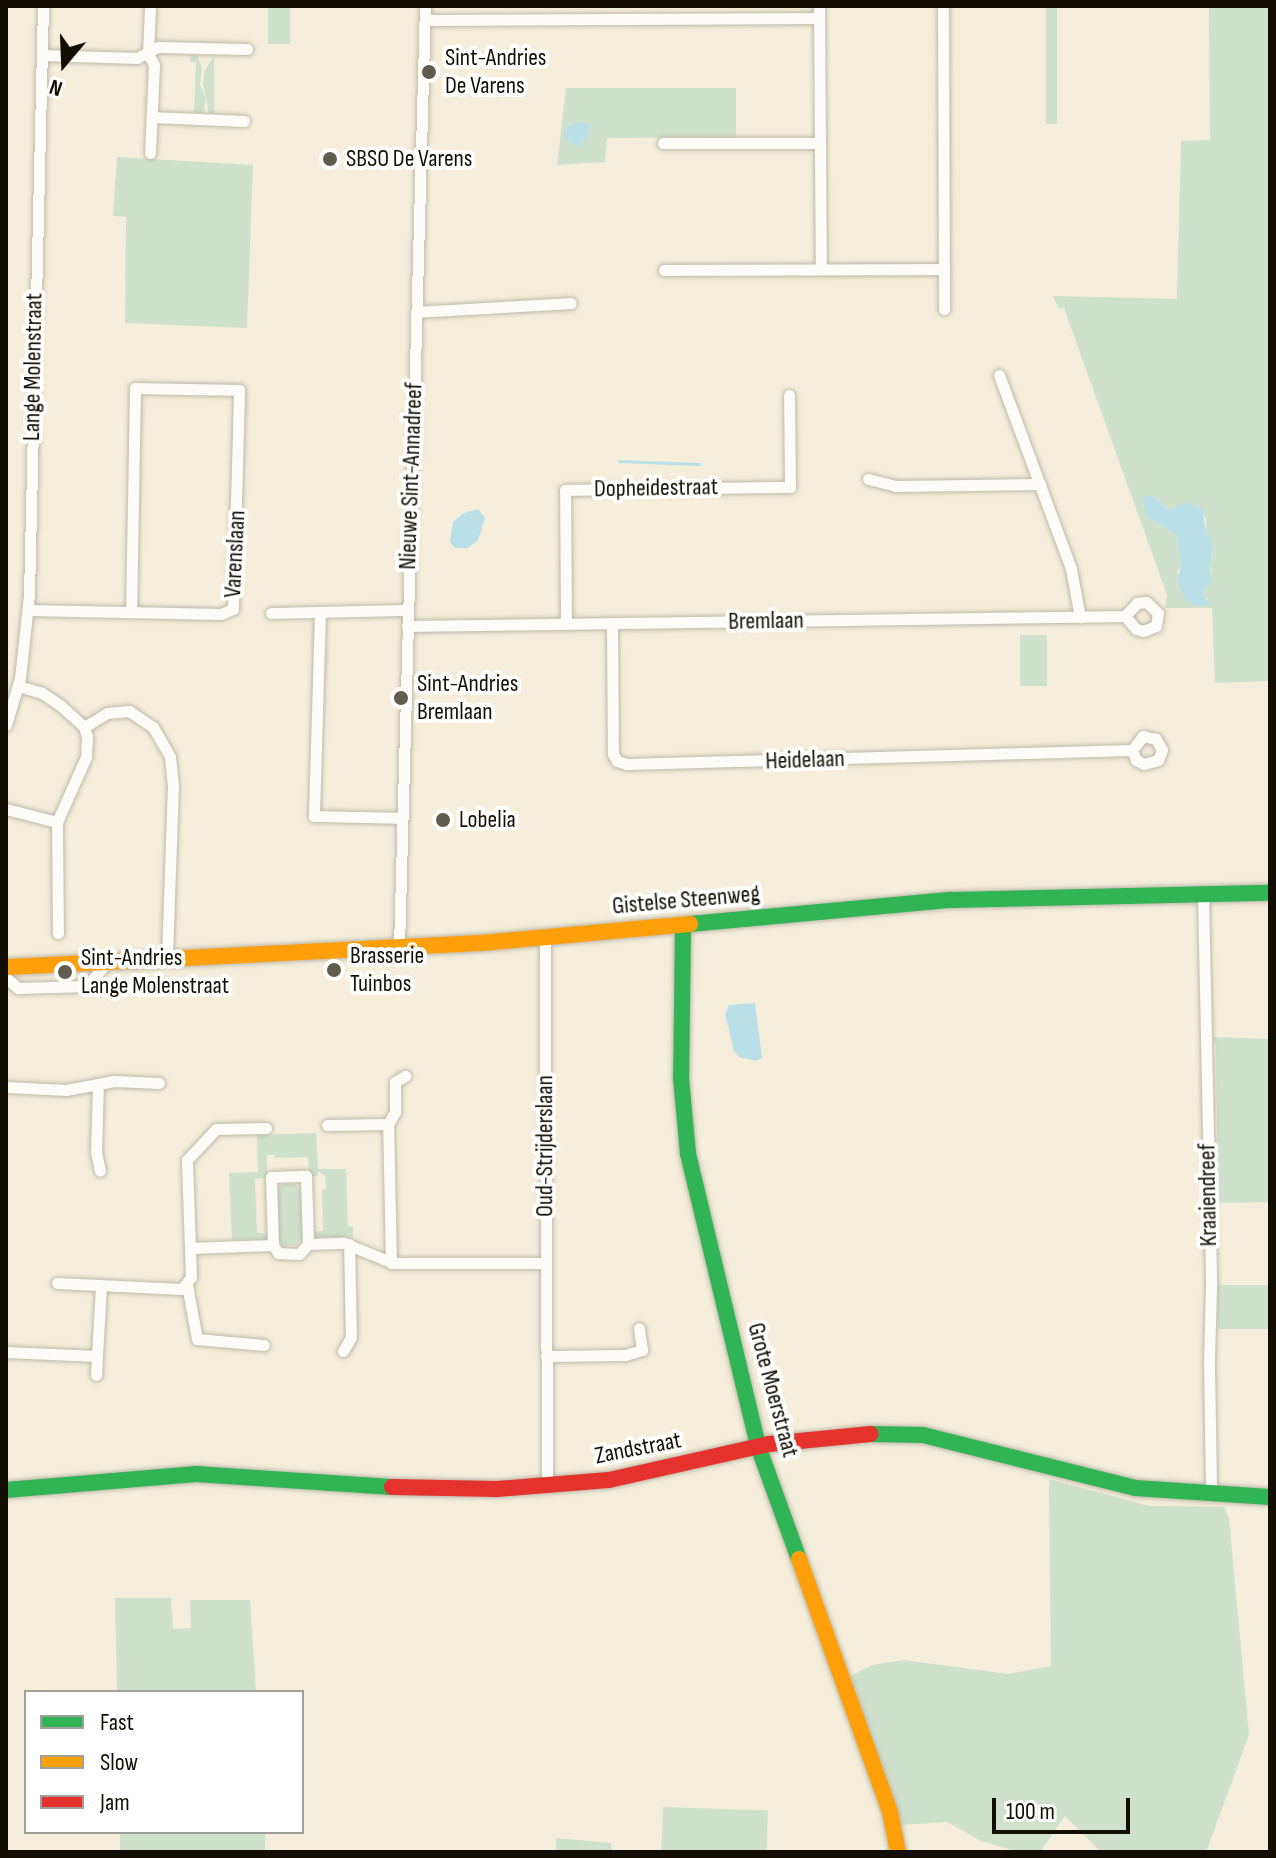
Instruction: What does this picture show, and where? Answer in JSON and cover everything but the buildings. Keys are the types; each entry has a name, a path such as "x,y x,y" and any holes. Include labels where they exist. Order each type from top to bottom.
{"street":[{"name":"Lange Molenstraat","path":"6,725 18,686 28,610 43,6"},
{"name":"Nieuwe Sint-Annadreef","path":"399,947 425,6"},
{"path":"943,6 944,309"},
{"path":"150,8 148,54 154,65 150,153"},
{"path":"425,20 819,12 821,269"},
{"path":"42,55 137,58 158,47 247,49"},
{"path":"152,117 244,121"},
{"path":"663,143 820,143"},
{"path":"664,270 944,269"},
{"path":"416,312 571,303"},
{"path":"999,375 1071,569 1080,617"},
{"name":"Varenslaan","path":"28,610 221,614 233,609 239,390 135,388 131,612"},
{"name":"Dopheidestraat","path":"566,624 565,490 790,487 789,395"},
{"path":"868,479 896,486 1040,484"},
{"path":"271,613 408,610"},
{"path":"320,612 314,816 402,818"},
{"name":"Bremlaan","path":"407,626 1125,616"},
{"name":"Heidelaan","path":"612,623 613,754 617,761 627,764 1132,750"},
{"path":"18,686 50,698 84,727 86,757 57,822 58,933"},
{"path":"84,727 107,713 129,711 153,727 170,757 173,785 167,959"},
{"path":"6,809 57,822"},
{"name":"Gistelse Steenweg","path":"6,967 545,937 951,900 1270,893"},
{"name":"Kraaiendreef","path":"1203,894 1211,1286 1211,1495"},
{"name":"Grote Moerstraat","path":"683,925 681,1057 686,1139 758,1446 890,1812 898,1852"},
{"name":"Oud-Strijderslaan","path":"545,937 547,1486"},
{"path":"6,978 18,988 87,986 107,962"},
{"path":"391,1263 388,1124 395,1112 395,1082 405,1076"},
{"path":"6,1087 66,1090 98,1084 159,1083"},
{"path":"98,1084 96,1152 100,1171"},
{"path":"327,1125 388,1124"},
{"path":"264,1345 197,1339 193,1332 187,1285 191,1277 187,1160 216,1129 266,1128"},
{"path":"306,1176 308,1244 303,1252 286,1254 278,1253 273,1245 271,1177 306,1176"},
{"path":"308,1244 349,1244 391,1263 546,1263"},
{"path":"343,1351 351,1337 349,1244"},
{"path":"190,1248 273,1245"},
{"path":"57,1283 177,1290 187,1285"},
{"path":"96,1375 101,1286"},
{"path":"546,1356 625,1355 642,1350 639,1328"},
{"path":"6,1352 97,1356"},
{"name":"Zandstraat","path":"6,1490 196,1474 263,1476 429,1490 547,1486 636,1476 758,1446 855,1434 908,1433 1101,1482 1211,1495 1270,1497"}],"green space":[{"path":"268,6 290,6 290,44 268,44"},
{"path":"1046,6 1057,6 1057,124 1046,124"},
{"path":"1209,6 1270,6 1270,681 1215,683 1212,608 1165,608 1167,595 1064,308 1059,309 1053,296 1177,299 1181,141 1210,140","holes":["1146,495 1154,497 1170,511 1184,502 1206,518 1206,531 1214,546 1210,565 1212,571 1203,593 1208,600 1186,600 1177,572 1181,565 1176,534 1161,525"]},
{"path":"190,55 197,55 202,68 200,85 206,99 203,113 194,113 196,62 190,62"},
{"path":"214,56 214,113 209,113 203,83 205,70"},
{"path":"566,88 736,88 736,137 607,138 605,162 557,165"},
{"path":"117,157 253,165 247,328 125,323 126,217 113,216"},
{"path":"1020,635 1047,635 1047,686 1020,686"},
{"path":"1211,1037 1270,1039 1270,1202 1218,1203 1216,1045"},
{"path":"316,1133 318,1169 346,1169 348,1226 353,1227 353,1237 312,1237 311,1232 323,1231 322,1190 326,1189 325,1176 318,1171 318,1176 309,1176 308,1157 275,1158 274,1155 267,1155 267,1178 255,1179 257,1233 269,1233 269,1239 232,1240 229,1173 258,1172 257,1135"},
{"path":"284,1184 295,1184 300,1190 302,1239 296,1245 284,1246 279,1240 277,1190"},
{"path":"1218,1285 1270,1285 1270,1329 1218,1329"},
{"path":"1049,1479 1149,1506 1224,1507 1229,1518 1249,1735 1206,1852 1101,1852 1065,1816 1040,1852 1019,1852 981,1841 947,1822 900,1825 851,1676 872,1665 904,1660 1008,1674 1051,1666"},
{"path":"115,1598 171,1598 173,1629 191,1628 190,1600 250,1600 256,1690 117,1690"},
{"path":"663,1807 768,1811 766,1852 661,1852"},
{"path":"120,1834 265,1834 265,1852 120,1852"},
{"path":"556,1838 611,1843 612,1852 556,1852"}],"water":[{"path":"578,122 590,124 587,138 576,147 565,138 568,127"},
{"path":"1146,495 1154,497 1170,511 1184,502 1202,508 1206,531 1214,545 1211,580 1203,592 1209,605 1194,606 1186,600 1177,580 1181,565 1176,534 1147,517 1143,499"},
{"path":"478,509 485,518 478,540 468,548 455,548 450,542 453,522 464,513"},
{"path":"755,1003 762,1058 756,1061 739,1057 734,1051 725,1014 729,1005"}],"waterway":[{"path":"619,461 699,464"}],"traffic: fast":[{"path":"690,924 951,900 1270,893"},
{"path":"683,925 681,1078 688,1154 758,1446 799,1559"},
{"path":"871,1434 923,1435 1135,1488 1270,1497"},
{"path":"6,1490 196,1474 392,1487"}],"traffic: slow":[{"path":"6,967 481,943 690,924"},
{"path":"799,1559 890,1812 898,1852"}],"traffic: jam":[{"path":"392,1487 497,1489 609,1480 769,1444 871,1434"}],"place":[{"name":"Sint-Andries De Varens","path":"429,72"},
{"name":"SBSO De Varens","path":"330,159"},
{"name":"Sint-Andries Bremlaan","path":"401,698"},
{"name":"Lobelia","path":"443,820"},
{"name":"Brasserie Tuinbos","path":"334,970"},
{"name":"Sint-Andries Lange Molenstraat","path":"65,972"}]}
